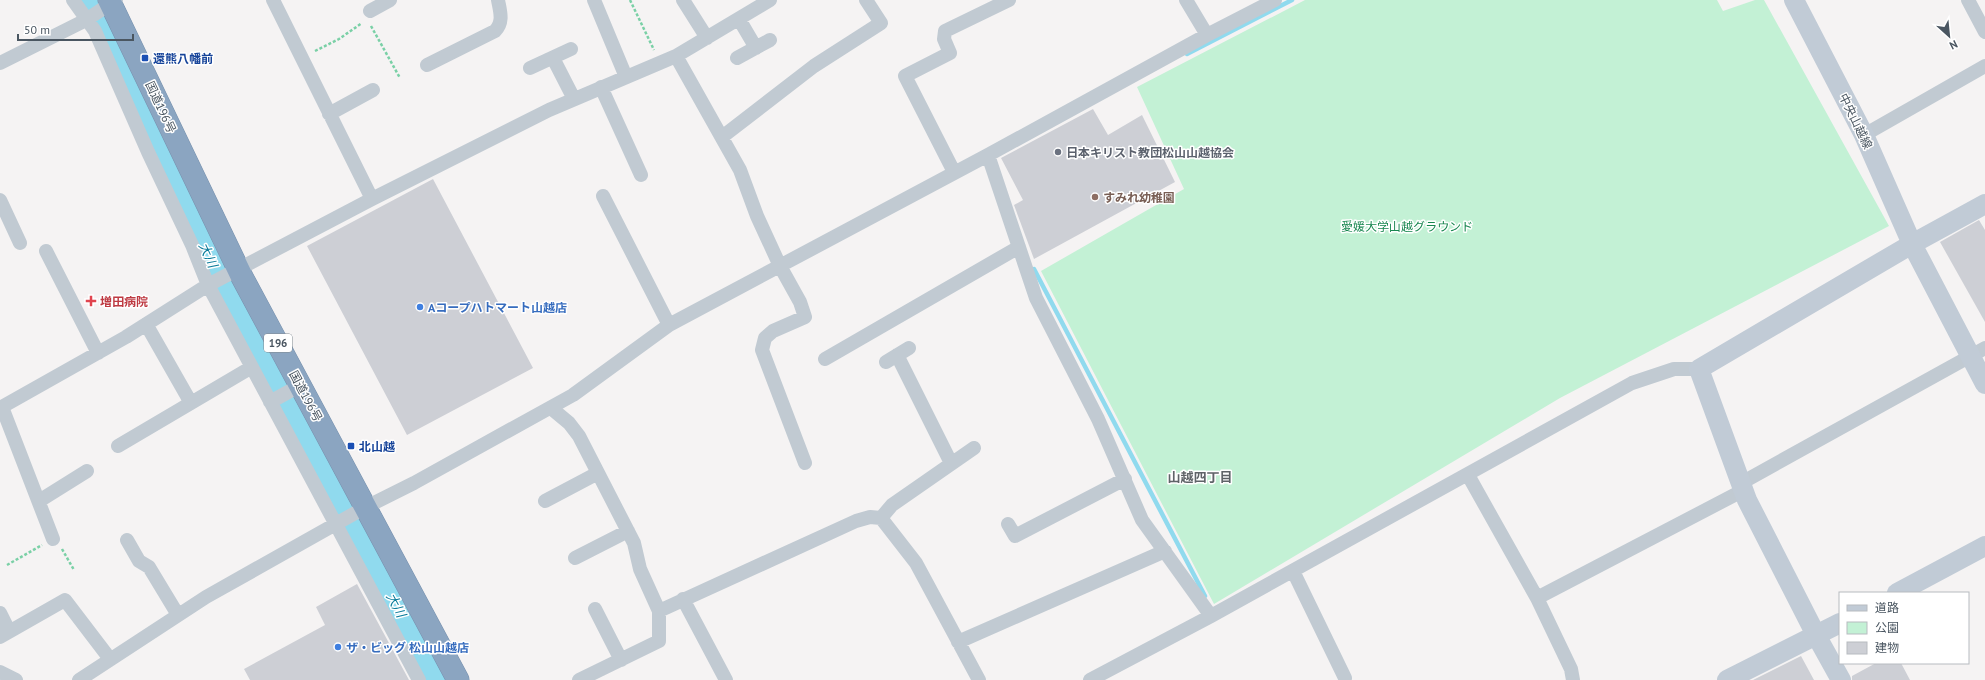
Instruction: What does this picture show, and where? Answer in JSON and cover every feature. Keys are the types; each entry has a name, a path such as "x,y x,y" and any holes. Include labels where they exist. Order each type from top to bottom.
{"highway":[{"name":"国道196号","path":"103,8 232,272 360,511 458,680"}],"street":[{"path":"73,0 103,8"},
{"path":"273,0 372,199"},
{"path":"369,15 390,0"},
{"path":"427,65 495,31 500,26 501,18 498,0"},
{"path":"594,0 626,77"},
{"path":"683,0 707,38"},
{"path":"53,539 39,500 1,407 98,353 232,272 372,199 574,99 676,56 739,20 753,4 770,0"},
{"path":"722,137 814,66 882,23 866,0"},
{"path":"954,172 905,76 950,53 944,39 946,32 1010,0"},
{"path":"1186,0 1207,35"},
{"path":"79,680 178,615 360,511 414,483 573,395 669,325 988,155 1207,35 1275,0"},
{"name":"中央山越線","path":"1794,0 1864,135 1912,244 1978,352 1985,384"},
{"path":"1968,0 1985,32"},
{"path":"0,63 103,8"},
{"path":"103,8 95,31 148,152 210,284 252,367 339,523 420,680"},
{"path":"739,20 756,48"},
{"path":"736,58 770,40"},
{"path":"530,68 571,49"},
{"path":"676,56 740,170 757,216 780,266 800,302 804,317 773,331 764,338 762,350 805,463"},
{"path":"552,58 574,99"},
{"path":"1864,135 1985,66"},
{"path":"601,88 641,175"},
{"path":"329,114 373,90"},
{"path":"988,155 1036,298 1098,419 1142,520 1211,616"},
{"path":"603,196 669,325"},
{"path":"0,200 20,243"},
{"path":"1090,680 1211,616 1632,383 1674,369 1699,369 1912,244 1985,204"},
{"path":"825,358 1019,247"},
{"path":"46,251 98,353"},
{"path":"146,324 191,403"},
{"path":"1537,598 1742,486 1978,352"},
{"path":"897,355 951,463"},
{"path":"118,446 252,367"},
{"path":"1699,369 1742,486 1816,635 1841,680"},
{"path":"272,401 295,388"},
{"path":"551,408 569,423 579,436 634,543 640,569 659,610 659,641 579,680"},
{"path":"881,518 892,505 974,448"},
{"path":"39,500 87,471"},
{"path":"545,501 598,473"},
{"path":"1468,475 1537,598 1571,669 1573,680"},
{"path":"1008,524 1014,536 1125,479"},
{"path":"659,610 856,521 870,517 881,518 916,563 979,680"},
{"path":"575,558 628,531"},
{"path":"127,540 139,561 149,566 178,615"},
{"path":"1899,592 1985,546"},
{"path":"958,642 1165,551"},
{"path":"1293,571 1345,678"},
{"path":"684,599 726,680"},
{"path":"0,613 4,634 65,600 110,659"},
{"path":"595,610 621,660"},
{"path":"1727,680 1839,624"},
{"path":"0,672 16,680"}],"path":[{"path":"630,0 660,63"},
{"path":"302,58 340,39 369,15 400,78"},
{"path":"7,565 53,539 58,542 74,570"}],"green space":[{"name":"愛媛大学山越グラウンド","path":"1305,0 1717,0 1723,11 1755,0 1764,0 1889,226 1560,398 1214,604 1041,271 1184,189 1137,87"}],"building":[{"name":"すみれ幼稚園","path":"1093,109 1108,135 1142,115 1175,182 1034,259 1014,205 1023,200 1001,158"},
{"name":"Aコープハトマート山越店","path":"433,179 533,368 407,435 307,246"},
{"path":"1979,220 1985,230 1985,322 1940,242"},
{"name":"ザ・ビッグ 松山山越店","path":"357,584 409,680 250,680 244,669 325,625 316,607"},
{"path":"1801,656 1814,680 1753,680"},
{"path":"1874,664 1902,664 1910,680 1852,680 1852,676"}],"waterway":[{"name":"大川","path":"89,0 104,26 232,305 340,503"},
{"path":"1187,54 1292,0"},
{"path":"1034,269 1205,596"},
{"name":"大川","path":"356,531 436,680"}],"place":[{"name":"還熊八幡前","path":"145,58"},
{"name":"日本キリスト教団松山山越協会","path":"1058,152"},
{"name":"すみれ幼稚園","path":"1095,197"},
{"name":"増田病院","path":"91,301"},
{"name":"Aコープハトマート山越店","path":"420,307"},
{"name":"北山越","path":"351,446"},
{"name":"ザ・ビッグ 松山山越店","path":"338,647"}],"district":[{"name":"山越四丁目","path":"1200,477"}]}
